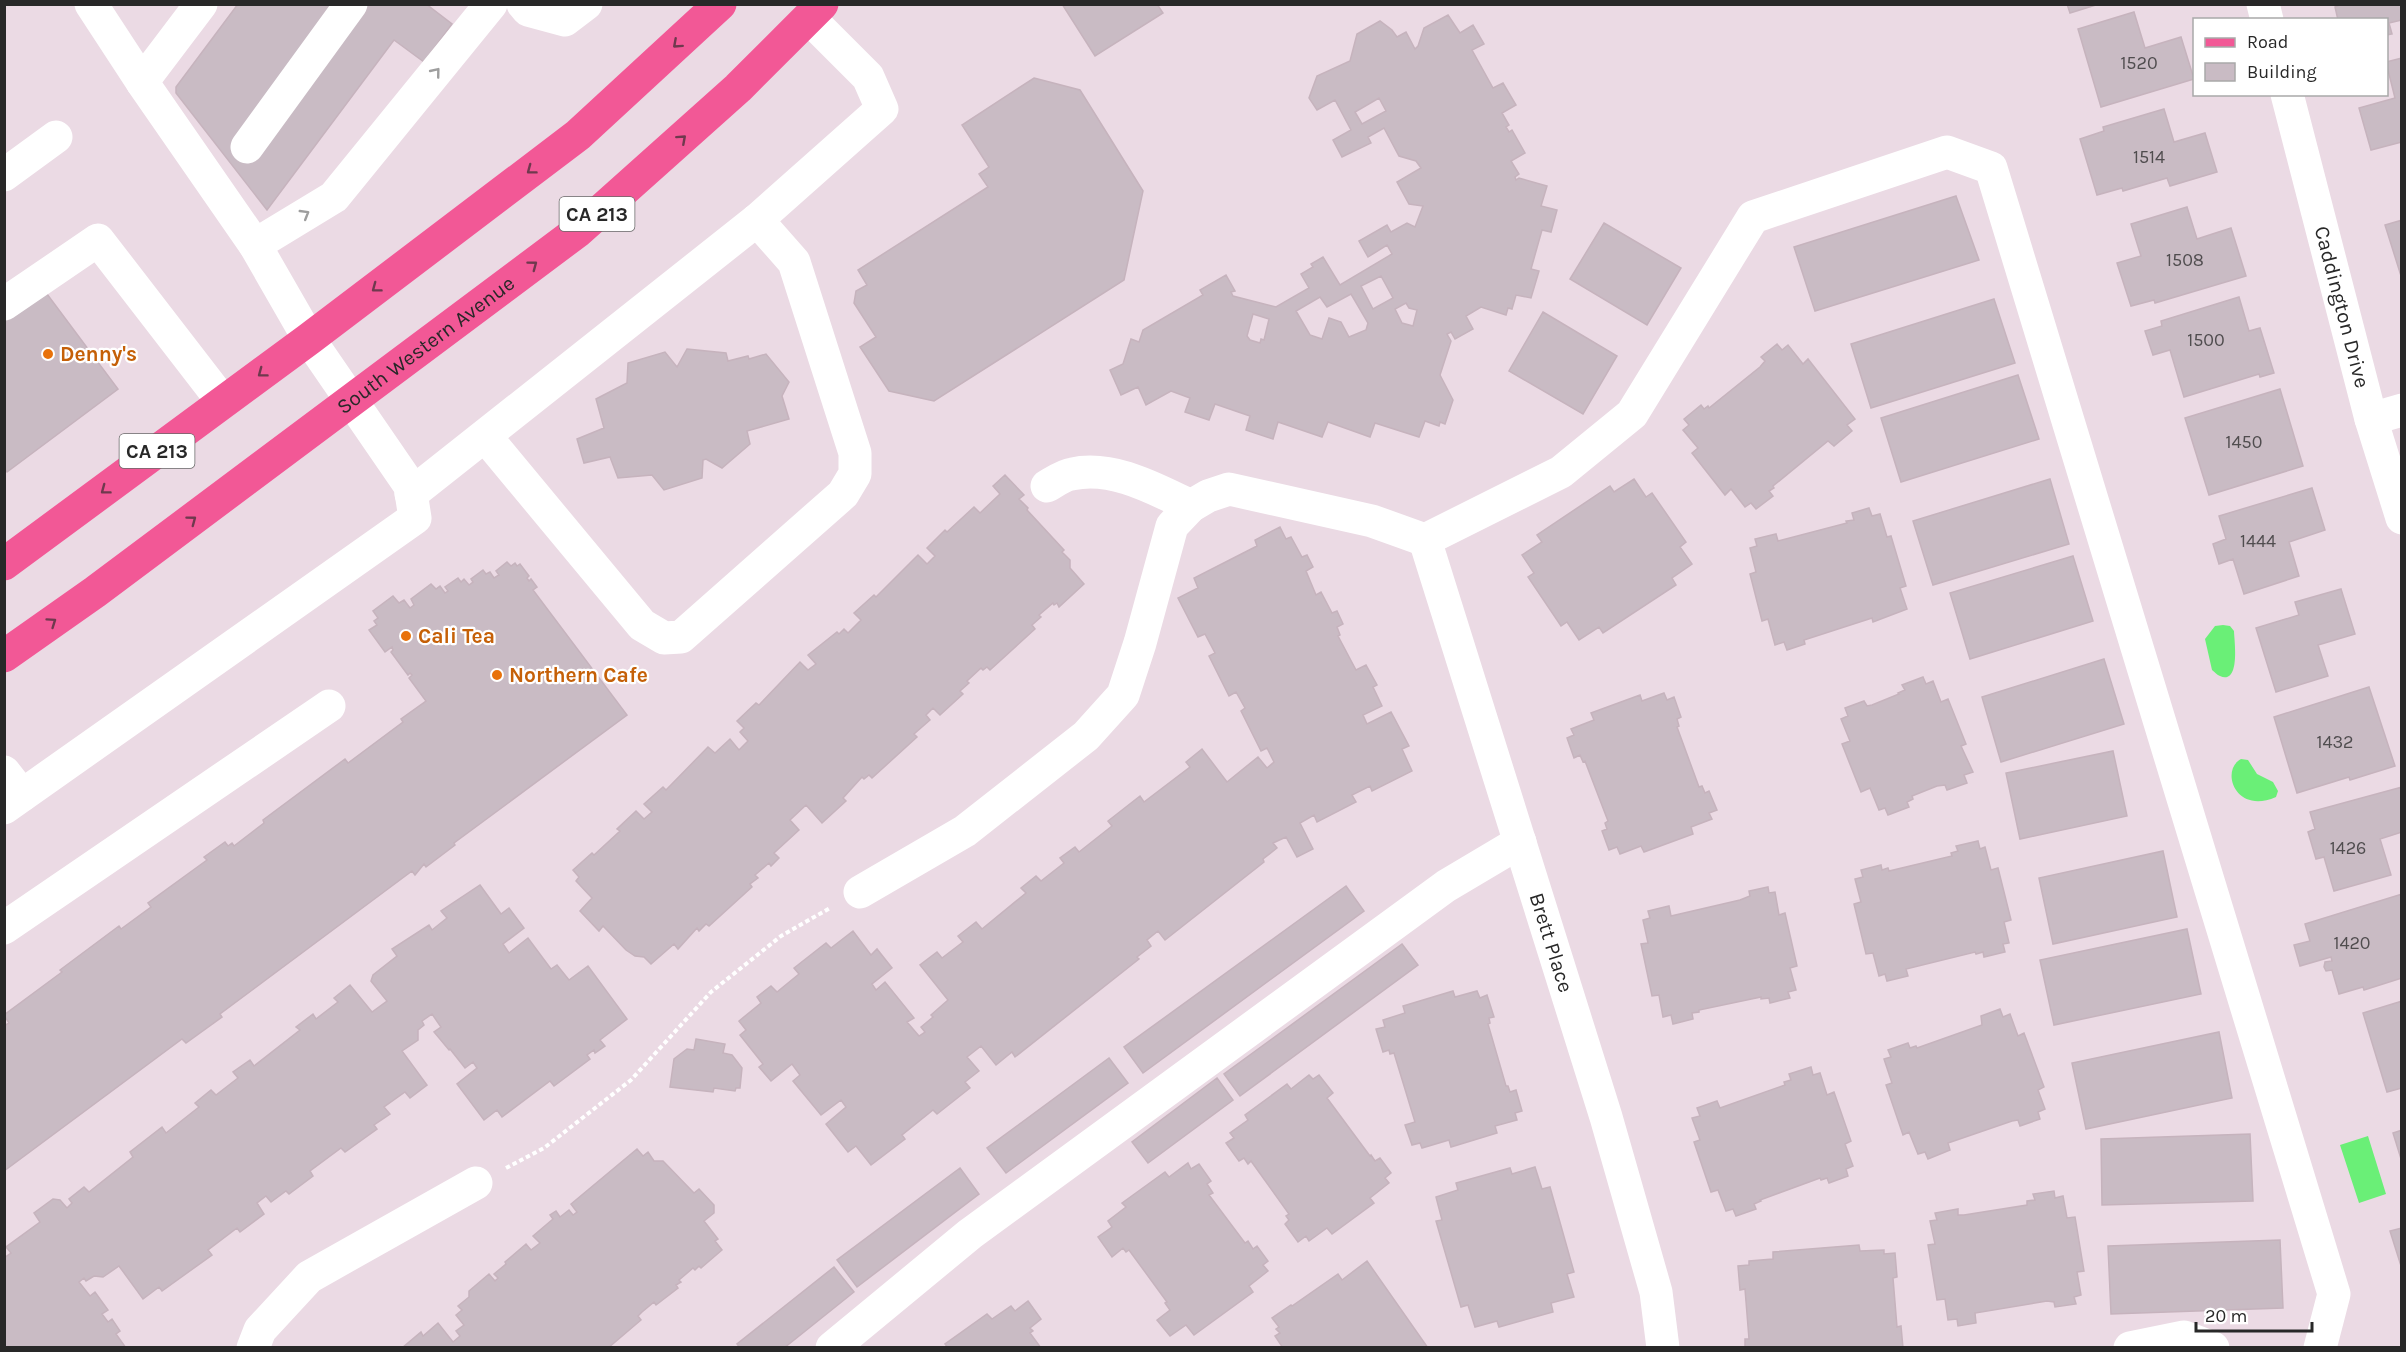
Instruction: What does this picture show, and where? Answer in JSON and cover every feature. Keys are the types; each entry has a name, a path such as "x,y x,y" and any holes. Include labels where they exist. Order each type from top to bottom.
{"main road":[{"name":"CA 213","path":"5,563 309,339 578,135 720,4"},
{"name":"South Western Avenue","path":"4,656 104,586 578,231 738,88 815,11"}],"street":[{"path":"10,791 415,518 410,486 309,339 255,245 91,4"},
{"path":"142,82 201,4"},
{"path":"255,245 334,197 491,4"},
{"path":"523,4 528,10 565,20 586,4"},
{"path":"247,147 340,8"},
{"path":"411,494 758,220 882,109 868,77 815,11"},
{"name":"Caddington Drive","path":"2288,96 2386,415 2402,518"},
{"path":"4,175 56,137"},
{"path":"860,892 965,831 1086,736 1123,695 1140,643 1172,526 1191,506 1208,496 1229,489 1372,521 1425,540 1561,472 1632,414 1753,217 1947,152 1991,168 2334,1294 2320,1347"},
{"path":"485,436 642,625 664,638 681,637 843,494 855,474 855,453 794,262 758,220"},
{"path":"4,304 98,240 223,402"},
{"path":"1047,486 1071,474 1105,473 1141,483 1191,506"},
{"name":"Brett Place","path":"1425,540 1606,1117 1656,1292 1663,1347"},
{"path":"4,927 329,706"},
{"path":"832,1347 970,1233 1446,886 1520,842"},
{"path":"253,1347 260,1330 309,1277 476,1183"},
{"path":"2130,1347 2184,1337 2213,1347"}],"path":[{"path":"476,1183 544,1148 631,1080 711,992 781,936 860,892"}],"shaded area":[{"path":"2215,626 2230,626 2234,631 2234,668 2227,677 2219,676 2212,670 2205,639"},
{"path":"2241,759 2248,760 2257,774 2273,782 2278,791 2276,797 2262,801 2250,800 2241,796 2232,781 2232,772"},
{"path":"2368,1136 2386,1194 2359,1203 2340,1145"}],"building":[{"path":"238,4 426,4 452,24 424,62 394,40 267,210 176,93 176,87"},
{"path":"1062,4 1157,4 1163,13 1095,56"},
{"path":"2067,4 2099,4 2070,13"},
{"path":"2342,4 2402,4 2402,20 2389,23 2392,34 2388,35 2388,18 2338,18 2335,7"},
{"path":"2134,12 2145,48 2181,37 2193,79 2101,107 2078,29"},
{"path":"1448,15 1460,33 1473,25 1484,44 1472,50 1493,88 1503,83 1516,105 1502,113 1509,125 1506,127 1509,132 1512,130 1525,153 1511,161 1519,174 1515,177 1516,180 1519,178 1547,186 1541,206 1557,210 1551,232 1542,230 1531,269 1539,271 1531,298 1516,295 1512,309 1508,308 1506,315 1481,307 1466,316 1473,329 1455,339 1451,332 1447,334 1451,341 1440,375 1453,400 1445,424 1440,422 1439,426 1425,421 1419,437 1375,423 1370,437 1328,422 1322,437 1278,422 1273,439 1246,430 1250,416 1215,404 1209,420 1185,412 1190,398 1171,391 1146,405 1138,387 1121,395 1110,370 1123,364 1131,339 1139,342 1143,330 1203,295 1200,290 1226,275 1235,291 1231,292 1233,296 1276,307 1309,288 1301,274 1323,257 1340,285 1392,254 1387,245 1368,257 1359,241 1387,225 1391,232 1407,223 1415,227 1423,206 1409,204 1397,182 1421,168 1416,161 1399,156 1384,128 1368,137 1371,143 1342,157 1333,140 1351,130 1335,100 1317,110 1309,98 1317,76 1350,61 1357,34 1380,21 1397,37 1406,32 1415,49 1424,28","holes":["1379,98 1386,111 1362,124 1355,112","1381,276 1393,298 1373,309 1361,286","1351,294 1368,323 1366,330 1349,337 1341,322 1329,318 1322,339 1310,335 1296,311 1320,297 1327,307","1406,303 1409,308 1417,310 1413,326 1402,323 1395,309","1253,314 1269,319 1264,340 1261,339 1260,343 1250,340 1247,336"]},
{"path":"2402,58 2402,142 2371,150 2359,108 2395,98 2388,62"},
{"path":"1034,78 1080,90 1143,191 1124,280 934,401 889,391 860,347 876,337 854,303 856,291 867,285 858,270 988,187 979,174 989,167 962,125"},
{"path":"2164,109 2174,142 2205,133 2217,172 2170,186 2167,178 2123,191 2122,188 2097,195 2080,139 2104,131 2103,127"},
{"path":"1956,196 1979,260 1815,311 1794,247"},
{"path":"2187,207 2197,239 2231,228 2246,276 2155,303 2154,300 2131,306 2117,263 2141,256 2131,224"},
{"path":"2402,220 2402,279 2385,225"},
{"path":"1604,223 1681,268 1647,325 1570,279"},
{"name":"Denny's","path":"44,290 118,389 7,472 4,468 4,319"},
{"path":"2239,297 2249,331 2260,328 2274,373 2260,377 2259,374 2184,397 2170,350 2153,355 2145,331 2162,326 2161,321"},
{"path":"1994,299 2015,363 1871,408 1851,344"},
{"path":"1543,312 1617,356 1583,414 1509,371"},
{"path":"1777,344 1782,350 1788,345 1803,364 1808,359 1855,419 1847,425 1852,431 1834,446 1828,441 1773,486 1774,488 1769,491 1773,496 1756,509 1751,503 1745,507 1731,489 1725,495 1692,453 1698,448 1683,430 1689,425 1684,419 1701,405 1704,409 1708,406 1709,408 1760,367 1765,361 1761,357"},
{"path":"687,349 726,353 728,361 748,356 749,359 766,354 789,382 782,396 789,419 747,431 750,444 722,468 706,459 703,460 702,478 664,490 652,475 618,478 610,457 584,463 577,439 604,428 596,399 627,383 628,363 665,352 677,367"},
{"path":"2018,375 2039,439 1901,482 1881,418"},
{"path":"2280,389 2303,466 2209,495 2185,418"},
{"path":"1005,475 1024,495 1019,499 1028,508 1027,510 1064,550 1062,552 1070,560 1070,568 1084,584 1059,607 1057,603 1054,605 1053,603 1039,615 1041,617 1032,625 1035,629 990,670 987,667 983,670 981,668 960,691 963,694 940,715 933,708 926,715 930,720 914,734 917,737 872,778 869,775 864,779 862,777 843,798 846,801 822,823 806,805 790,820 799,830 774,853 779,858 771,866 769,863 755,875 758,878 750,884 752,887 709,926 706,924 699,931 697,928 678,949 674,944 651,964 644,957 635,956 626,950 603,926 599,931 580,911 592,898 576,881 579,877 573,870 592,853 594,855 620,831 617,829 636,811 644,819 652,812 644,804 663,787 666,790 708,747 715,753 730,739 739,750 748,741 740,732 744,728 737,721 756,703 759,705 800,662 808,670 816,664 808,655 837,632 839,634 844,629 848,633 861,620 854,613 874,595 876,597 918,555 927,564 935,556 927,548 974,507 980,513 1000,494 993,486"},
{"path":"1634,479 1646,497 1652,493 1686,542 1680,547 1692,564 1672,578 1676,585 1603,633 1599,627 1579,640 1567,622 1561,626 1528,577 1534,573 1522,555 1542,542 1537,535 1610,486 1614,492"},
{"path":"2050,479 2069,544 1933,585 1913,521"},
{"path":"2312,488 2325,530 2289,542 2299,576 2244,594 2233,559 2219,564 2213,544 2226,539 2219,516"},
{"path":"1869,508 1872,516 1880,514 1887,537 1891,536 1906,586 1900,588 1907,609 1873,622 1872,618 1804,640 1805,644 1787,650 1784,642 1775,645 1768,619 1762,621 1750,574 1756,572 1750,548 1757,546 1755,539 1776,534 1778,541 1847,523 1846,521 1854,520 1852,513"},
{"path":"1280,527 1286,539 1291,537 1302,557 1307,555 1313,567 1306,571 1316,595 1321,592 1332,613 1337,611 1343,624 1337,627 1340,635 1338,636 1356,670 1366,665 1377,685 1373,687 1382,706 1363,715 1367,724 1391,712 1409,746 1402,749 1412,771 1372,791 1370,786 1352,795 1356,802 1317,822 1314,815 1300,823 1313,849 1297,857 1286,837 1273,843 1277,848 1263,859 1264,862 1165,940 1158,931 1147,940 1151,946 1137,957 1139,959 1015,1057 1012,1052 996,1065 981,1046 967,1057 979,1071 965,1082 970,1088 937,1114 933,1110 902,1135 905,1139 871,1165 856,1146 848,1152 826,1124 846,1107 841,1100 821,1115 793,1081 800,1075 792,1064 771,1081 759,1067 763,1064 740,1035 746,1030 739,1021 761,1003 757,997 771,986 777,992 799,974 794,968 826,943 831,948 853,931 871,955 877,949 892,968 872,984 876,990 885,982 914,1018 907,1022 919,1036 925,1032 921,1027 948,1000 920,965 937,952 942,958 963,942 958,936 976,922 982,929 1026,893 1021,888 1036,876 1041,881 1064,863 1060,858 1075,847 1079,852 1112,826 1108,821 1140,796 1144,802 1190,767 1186,762 1202,749 1227,782 1258,757 1267,768 1274,762 1267,748 1261,751 1241,711 1245,708 1236,692 1229,696 1209,656 1215,653 1205,634 1198,637 1178,598 1198,588 1194,578 1257,546 1255,540"},
{"path":"2073,556 2093,621 1970,659 1950,593"},
{"path":"507,562 511,566 515,563 517,566 520,564 529,576 527,578 529,581 531,579 537,587 533,590 627,715 454,843 455,845 426,867 424,864 415,875 412,871 220,1014 222,1017 186,1043 182,1039 4,1171 4,1026 9,1023 4,1015 119,926 121,929 151,907 148,903 207,860 204,857 225,842 228,846 232,843 234,846 264,823 263,820 345,759 348,763 403,722 401,719 426,701 409,678 412,675 410,673 408,675 391,652 392,647 385,652 369,630 377,625 374,621 378,618 373,611 393,596 399,603 404,600 410,608 414,605 411,599 431,584 436,589 440,586 445,593 448,591 445,587 458,578 461,582 464,579 469,585 473,582 471,579 483,570 486,574 490,572 494,578 499,575 496,571"},
{"path":"2341,589 2355,634 2318,645 2328,676 2276,692 2256,628 2299,615 2295,602"},
{"path":"2104,659 2124,724 2001,762 1982,697"},
{"path":"1923,677 1926,684 1933,681 1941,702 1948,699 1966,744 1961,746 1973,772 1964,775 1967,783 1947,790 1945,785 1937,786 1912,796 1913,799 1907,802 1909,807 1888,815 1885,808 1879,810 1870,788 1861,792 1842,744 1850,741 1841,719 1848,716 1845,708 1864,701 1867,706 1872,705 1899,694 1905,690 1902,685"},
{"path":"2369,687 2395,766 2297,793 2274,717"},
{"path":"1664,693 1667,700 1674,697 1681,717 1677,719 1679,726 1677,727 1699,787 1702,786 1705,793 1709,791 1717,810 1709,813 1712,819 1691,827 1693,834 1644,852 1641,846 1620,854 1617,847 1609,850 1602,831 1607,829 1605,823 1608,821 1585,761 1583,762 1580,755 1574,758 1567,738 1574,735 1571,729 1594,720 1591,713 1640,695 1642,701"},
{"path":"2113,751 2127,816 2020,839 2006,773"},
{"path":"2402,787 2402,832 2380,839 2391,875 2334,891 2324,857 2316,859 2308,832 2315,829 2310,812"},
{"path":"1978,841 1980,849 1985,847 1991,870 1998,868 2011,920 2004,922 2009,943 2003,944 2005,952 1984,957 1983,952 1976,954 1975,952 1906,969 1908,976 1887,981 1885,974 1879,976 1873,953 1866,954 1854,904 1861,902 1855,879 1863,877 1861,870 1881,865 1882,870 1888,868 1889,871 1952,856 1951,853 1958,851 1956,846"},
{"path":"2163,851 2177,917 2053,944 2039,878"},
{"path":"480,885 501,914 509,908 524,928 503,944 509,953 528,938 551,969 557,965 569,980 588,966 627,1019 600,1040 605,1046 587,1055 590,1059 554,1086 550,1081 502,1117 497,1110 484,1120 457,1084 477,1068 473,1062 465,1068 434,1032 441,1027 432,1014 422,1021 424,1025 418,1030 418,1040 402,1051 427,1085 410,1098 405,1092 384,1107 390,1114 374,1125 377,1129 345,1152 341,1148 310,1171 313,1176 289,1194 286,1191 271,1202 266,1196 257,1203 264,1214 240,1232 237,1228 208,1250 212,1255 162,1291 159,1287 143,1299 119,1266 103,1277 94,1276 86,1281 84,1278 79,1282 90,1296 95,1292 108,1310 102,1314 108,1322 112,1319 120,1331 116,1334 126,1348 4,1348 4,1258 11,1253 6,1247 40,1222 34,1213 53,1199 60,1200 67,1208 72,1203 69,1199 84,1187 89,1192 133,1157 130,1152 162,1127 166,1133 199,1107 195,1103 211,1090 216,1095 238,1078 233,1072 250,1060 254,1066 300,1030 296,1027 313,1014 316,1019 338,1002 334,998 350,985 372,1012 387,1001 371,981 373,975 397,956 392,949 429,925 432,930 447,918 441,911"},
{"path":"1346,886 1364,911 1143,1073 1124,1047"},
{"path":"1768,887 1769,893 1775,892 1779,915 1785,913 1797,966 1790,968 1796,990 1788,992 1790,998 1770,1003 1769,998 1761,999 1761,997 1699,1010 1699,1012 1692,1013 1693,1019 1673,1024 1671,1015 1663,1017 1659,995 1652,996 1641,944 1648,943 1643,920 1650,918 1648,911 1669,906 1671,916 1740,900 1750,896 1749,891"},
{"path":"2402,894 2402,978 2364,990 2363,987 2339,994 2332,970 2326,971 2324,967 2325,962 2332,961 2331,957 2300,966 2294,945 2310,941 2305,924"},
{"path":"2187,929 2201,994 2054,1025 2040,960"},
{"path":"1402,944 1418,965 1240,1096 1224,1074"},
{"path":"1453,991 1455,997 1477,991 1480,998 1487,995 1494,1017 1489,1018 1490,1023 1488,1024 1506,1086 1510,1092 1516,1090 1522,1111 1515,1113 1517,1120 1495,1126 1497,1133 1451,1147 1449,1140 1422,1148 1420,1143 1412,1145 1405,1125 1415,1122 1394,1053 1390,1054 1389,1050 1383,1052 1376,1029 1385,1027 1383,1020 1405,1013 1403,1006"},
{"path":"2402,1001 2402,1088 2387,1092 2363,1013"},
{"path":"2000,1009 2003,1017 2010,1014 2018,1036 2024,1033 2044,1087 2038,1090 2045,1109 2038,1112 2040,1119 2020,1126 2018,1120 2012,1121 1948,1143 1950,1150 1928,1159 1925,1152 1918,1154 1909,1132 1903,1135 1886,1085 1892,1083 1884,1059 1891,1057 1888,1050 1908,1043 1910,1048 1916,1046 1917,1048 1982,1025 1981,1016"},
{"path":"2219,1032 2232,1098 2086,1129 2072,1063"},
{"path":"696,1039 725,1044 723,1053 732,1055 742,1068 740,1088 736,1088 735,1091 714,1088 713,1092 670,1087 674,1059 687,1049 694,1050"},
{"path":"1109,1058 1128,1083 1006,1173 987,1148"},
{"path":"1811,1067 1813,1075 1820,1073 1827,1095 1834,1092 1851,1141 1845,1144 1853,1166 1846,1169 1848,1176 1829,1183 1827,1178 1821,1180 1820,1178 1760,1200 1754,1204 1756,1209 1736,1216 1733,1209 1726,1211 1718,1190 1711,1192 1694,1142 1700,1140 1692,1118 1700,1116 1697,1108 1717,1101 1720,1108 1785,1085 1784,1082 1791,1080 1789,1074"},
{"path":"1309,1075 1313,1079 1319,1075 1333,1093 1327,1098 1370,1156 1375,1161 1380,1158 1391,1173 1385,1178 1389,1183 1370,1198 1374,1203 1332,1234 1327,1228 1309,1241 1306,1236 1298,1242 1285,1224 1289,1220 1286,1216 1289,1214 1251,1161 1248,1164 1244,1158 1239,1161 1226,1143 1234,1138 1230,1133 1248,1120 1245,1115 1287,1084 1291,1089"},
{"path":"1217,1078 1233,1100 1148,1163 1132,1142"},
{"path":"2402,1130 2402,1162 2393,1133"},
{"path":"2250,1134 2253,1201 2102,1205 2101,1139"},
{"path":"637,1149 643,1156 648,1152 654,1161 663,1161 694,1193 699,1189 714,1205 714,1213 704,1221 718,1239 715,1241 722,1250 701,1268 699,1266 695,1270 693,1268 679,1280 681,1282 676,1285 678,1288 656,1305 654,1302 642,1312 638,1316 641,1320 608,1348 402,1348 421,1332 423,1336 438,1323 453,1342 460,1336 456,1331 464,1325 456,1315 462,1310 458,1306 469,1297 469,1291 489,1274 495,1281 498,1278 494,1274 526,1244 531,1250 540,1243 533,1236 553,1219 550,1215 556,1211 560,1217 569,1210 573,1215 577,1212 571,1204"},
{"path":"1188,1163 1191,1169 1199,1164 1211,1181 1207,1184 1213,1193 1209,1195 1245,1243 1248,1241 1253,1249 1257,1246 1268,1261 1263,1265 1268,1271 1249,1286 1253,1292 1194,1335 1186,1325 1170,1336 1157,1320 1170,1310 1165,1303 1167,1302 1129,1250 1126,1252 1123,1248 1112,1257 1098,1237 1112,1227 1108,1221 1126,1207 1122,1203 1165,1172 1169,1177"},
{"path":"1535,1167 1542,1189 1550,1187 1574,1272 1567,1274 1574,1297 1551,1303 1553,1312 1499,1327 1497,1321 1475,1327 1468,1305 1461,1307 1436,1221 1442,1220 1436,1197 1458,1190 1456,1183 1510,1168 1512,1174"},
{"path":"960,1168 979,1194 857,1287 837,1260"},
{"path":"2054,1191 2055,1198 2063,1196 2067,1218 2075,1217 2084,1271 2077,1272 2081,1295 2074,1297 2076,1304 2055,1307 2054,1302 2047,1301 1975,1313 1976,1323 1958,1326 1957,1319 1948,1320 1945,1299 1937,1300 1928,1245 1935,1244 1930,1221 1937,1220 1935,1213 1958,1209 1958,1215 1964,1215 2027,1205 2027,1201 2035,1200 2033,1194"},
{"path":"2402,1228 2402,1269 2390,1231"},
{"path":"2280,1240 2283,1308 2111,1314 2108,1246"},
{"path":"1859,1245 1860,1251 1884,1250 1884,1254 1895,1253 1897,1277 1893,1278 1897,1327 1901,1326 1903,1348 1745,1348 1745,1339 1749,1339 1745,1289 1740,1290 1738,1266 1749,1265 1749,1261 1773,1259 1773,1252"},
{"path":"1367,1261 1428,1348 1283,1348 1275,1336 1280,1333 1276,1329 1279,1327 1272,1318 1338,1274 1342,1280"},
{"path":"834,1267 854,1292 784,1348 740,1348 737,1344"},
{"path":"1028,1301 1041,1319 1030,1328 1033,1331 1030,1333 1041,1348 948,1348 945,1344 987,1314 992,1319 1011,1306 1015,1311"}],"place":[{"name":"Denny's","path":"48,354"},
{"name":"Cali Tea","path":"406,636"},
{"name":"Northern Cafe","path":"497,675"}]}
